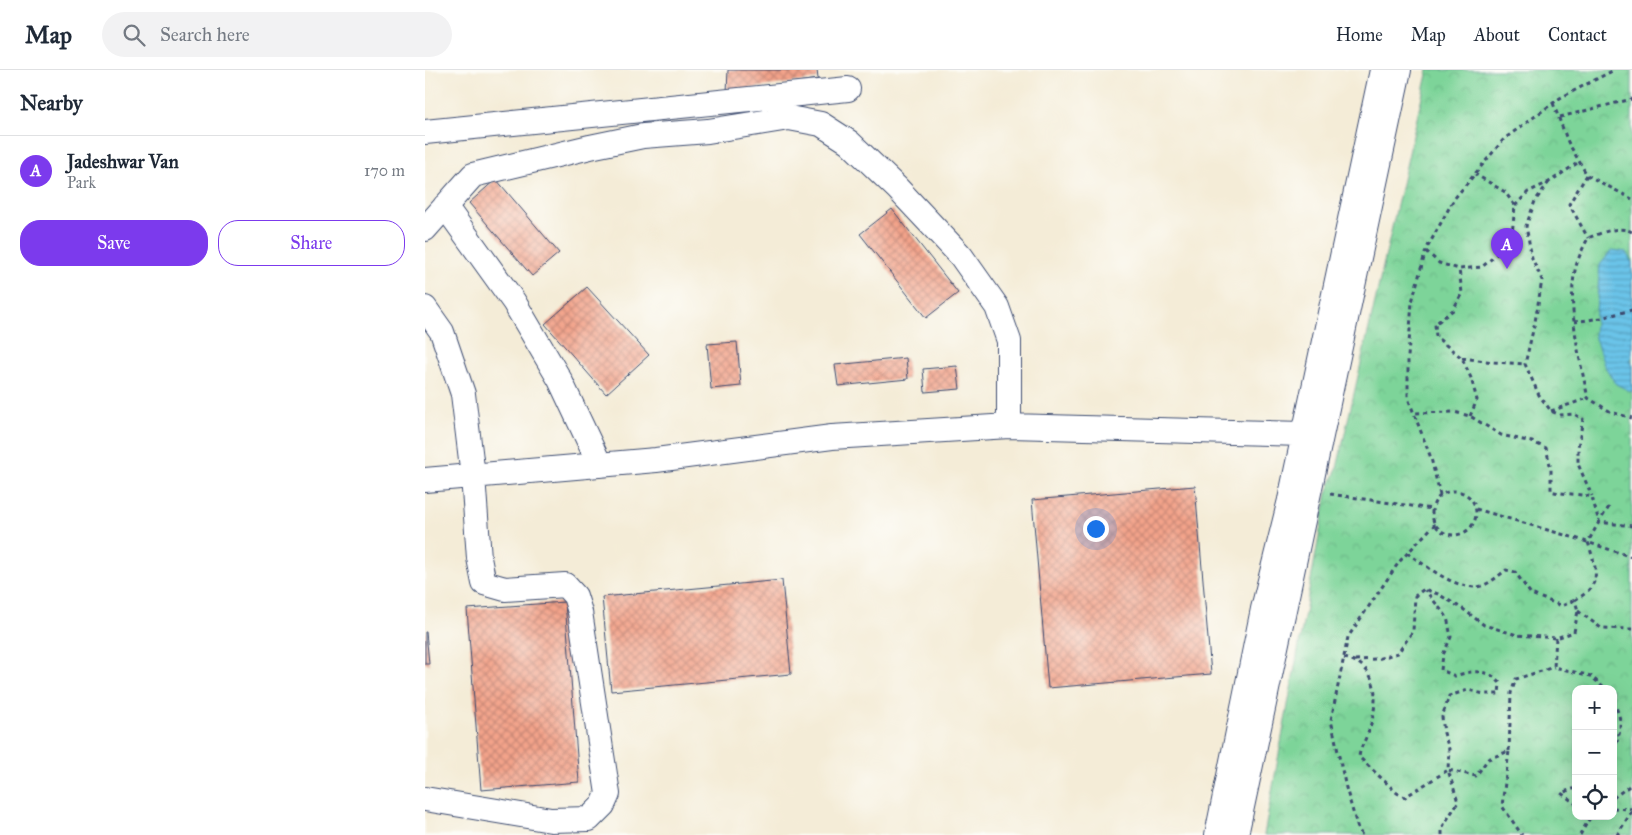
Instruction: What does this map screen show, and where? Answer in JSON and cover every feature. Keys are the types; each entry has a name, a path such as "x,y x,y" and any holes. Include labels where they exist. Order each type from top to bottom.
{"street":[{"path":"1217,835 1263,609 1290,500 1382,70"},
{"path":"1236,835 1399,70"},
{"path":"425,132 848,89"},
{"path":"425,229 473,175 643,136 707,131 789,118 821,124 849,142 897,188 961,256 997,307 1009,341 1009,426"},
{"path":"445,206 514,302 560,380 600,465"},
{"path":"425,308 442,332 463,394 473,476 479,558 484,582 505,589 565,585 575,596 581,612 608,794 603,805 589,819 551,820 425,799"},
{"path":"425,480 656,460 833,437 1009,426 1304,434"}],"path":[{"path":"1440,495 1431,458 1408,398 1408,357 1412,302 1426,250 1454,200 1504,139 1553,103 1614,70"},
{"path":"1560,117 1632,98"},
{"path":"1553,103 1560,117 1568,142 1587,175 1632,199"},
{"path":"1426,250 1439,263 1459,269 1482,267 1497,254 1512,234 1515,206 1528,192 1549,182 1579,162"},
{"path":"1475,174 1505,192 1515,206"},
{"path":"1587,175 1569,204 1588,238"},
{"path":"1549,182 1535,201 1526,226 1532,258 1542,280 1529,352 1525,364 1539,395 1551,411 1560,414 1574,414 1583,419 1578,447 1578,464 1592,497 1599,522"},
{"path":"1632,232 1626,228 1607,231 1588,238 1577,263 1573,285 1574,322 1581,369 1588,398 1611,412 1632,418"},
{"path":"1459,269 1462,293 1453,310 1435,324 1436,337 1462,358 1471,378 1477,400 1470,416"},
{"path":"1574,322 1601,318 1632,310"},
{"path":"1462,358 1525,364"},
{"path":"1551,411 1588,398"},
{"path":"1414,413 1454,412 1470,416 1501,435 1532,442 1546,448 1551,469 1551,491 1564,495 1577,493 1592,497"},
{"path":"1477,509 1474,524 1462,534 1446,534 1435,524 1432,509 1440,495 1454,490 1469,496 1477,509 1632,557"},
{"path":"1327,493 1432,509"},
{"path":"1407,553 1458,584 1477,587 1496,578 1506,570 1515,572 1531,594 1550,603 1562,606 1588,593 1595,583 1595,567 1588,542 1609,507"},
{"path":"1599,522 1632,526"},
{"path":"1362,835 1358,829 1346,788 1331,720 1344,658 1349,637 1399,562 1435,524"},
{"path":"1424,589 1439,594 1484,625 1517,635 1556,638 1574,632 1578,611 1575,600"},
{"path":"1344,658 1355,660 1377,659 1398,653 1413,631 1415,596 1424,589"},
{"path":"1424,589 1447,617 1451,637 1443,656 1441,670 1455,676 1465,672 1487,673 1493,675 1500,683 1499,694 1484,694 1468,690 1449,696 1442,717 1449,749 1448,770 1458,802 1442,828 1442,835"},
{"path":"1578,611 1601,628 1632,629"},
{"path":"1554,667 1556,638"},
{"path":"1355,660 1368,671 1375,689 1375,707 1367,735 1360,748 1359,757 1397,793 1405,797 1448,770 1476,776 1488,759 1509,751"},
{"path":"1523,835 1503,806 1509,751 1511,693 1516,679 1554,667 1591,676 1601,685"},
{"path":"1617,708 1622,727 1617,742"},
{"path":"1617,795 1632,784"},
{"path":"1572,789 1561,793 1572,801"},
{"path":"1617,808 1632,810 1617,835"},
{"path":"1580,835 1589,820"}],"green space":[{"path":"1428,70 1632,70 1632,835 1264,835 1327,493 1337,468"}],"water":[{"path":"1612,250 1626,252 1632,263 1632,354 1630,361 1632,365 1632,392 1616,384 1604,365 1594,335 1600,265"}],"building":[{"path":"728,70 817,70 818,79 727,92"},
{"path":"496,179 559,253 532,276 469,203"},
{"path":"892,209 958,293 926,318 860,234"},
{"path":"587,287 649,355 606,394 545,324"},
{"path":"737,342 741,386 711,389 707,344"},
{"path":"906,358 908,379 838,386 835,365"},
{"path":"957,366 960,389 925,392 923,369"},
{"path":"1195,486 1211,674 1048,688 1032,500"},
{"path":"782,580 791,674 611,691 602,597"},
{"path":"565,602 579,782 481,790 467,609"},
{"path":"426,632 429,664 425,664"}],"place":[{"name":"Jadeshwar Van","path":"1507,269"}]}
